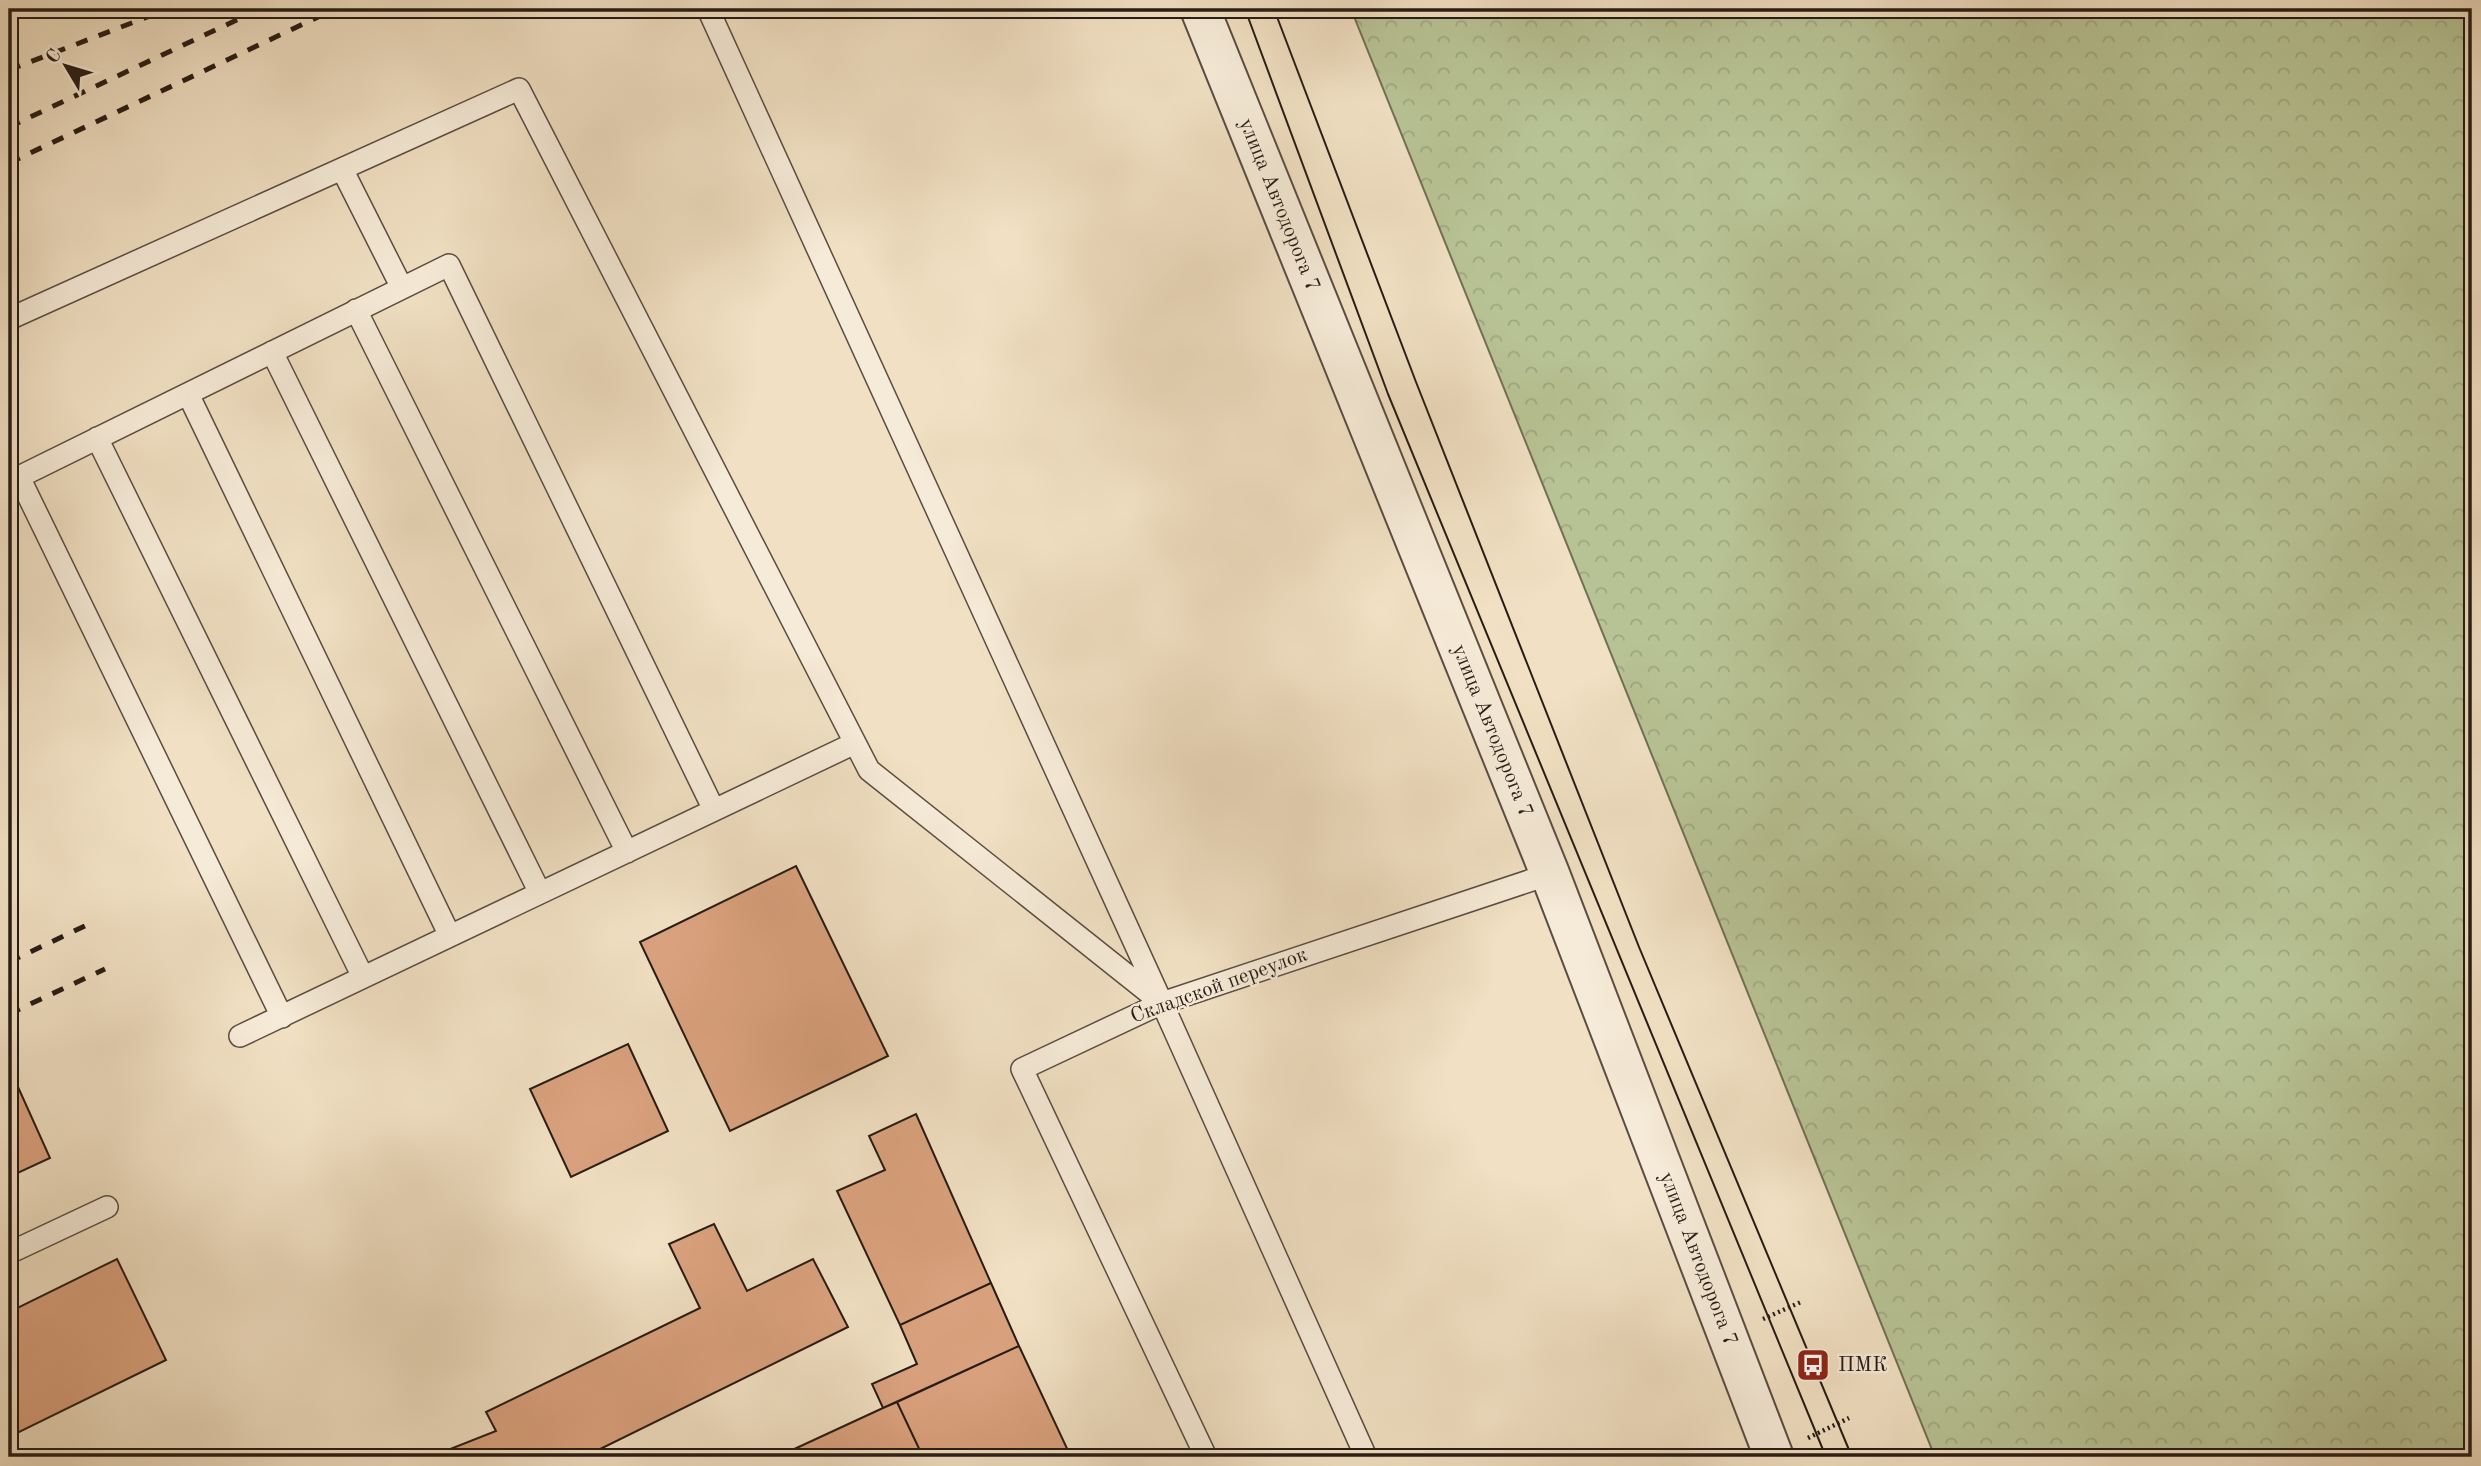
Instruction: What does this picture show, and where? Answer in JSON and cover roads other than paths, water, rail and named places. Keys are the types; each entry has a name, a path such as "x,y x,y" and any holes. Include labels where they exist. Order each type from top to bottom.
{"street":[{"name":"улица Автодорога 7","path":"1200,9 1550,874 1774,1457"}],"lane":[{"path":"708,9 1366,1457"},
{"path":"9,319 519,89 869,770 1162,1003"},
{"path":"342,169 402,288"},
{"path":"282,1017 19,477 449,265 714,810"},
{"path":"356,310 627,852"},
{"path":"272,352 540,893"},
{"path":"188,394 450,936"},
{"path":"97,438 363,977"},
{"path":"240,1036 855,743"},
{"name":"Складской переулок","path":"1206,1457 1022,1069 1162,1003 1550,874"},
{"path":"9,1253 107,1207"}],"tram line":[{"path":"1245,9 1388,394 1826,1457"},
{"path":"1274,9 1416,382 1639,947 1852,1457"}],"railway":[{"path":"9,70 168,9"},
{"path":"9,127 260,9"},
{"path":"9,163 335,9"},
{"path":"9,962 89,924"},
{"path":"9,1014 105,969"}],"place":[{"name":"ПМК","path":"1813,1365"}]}
